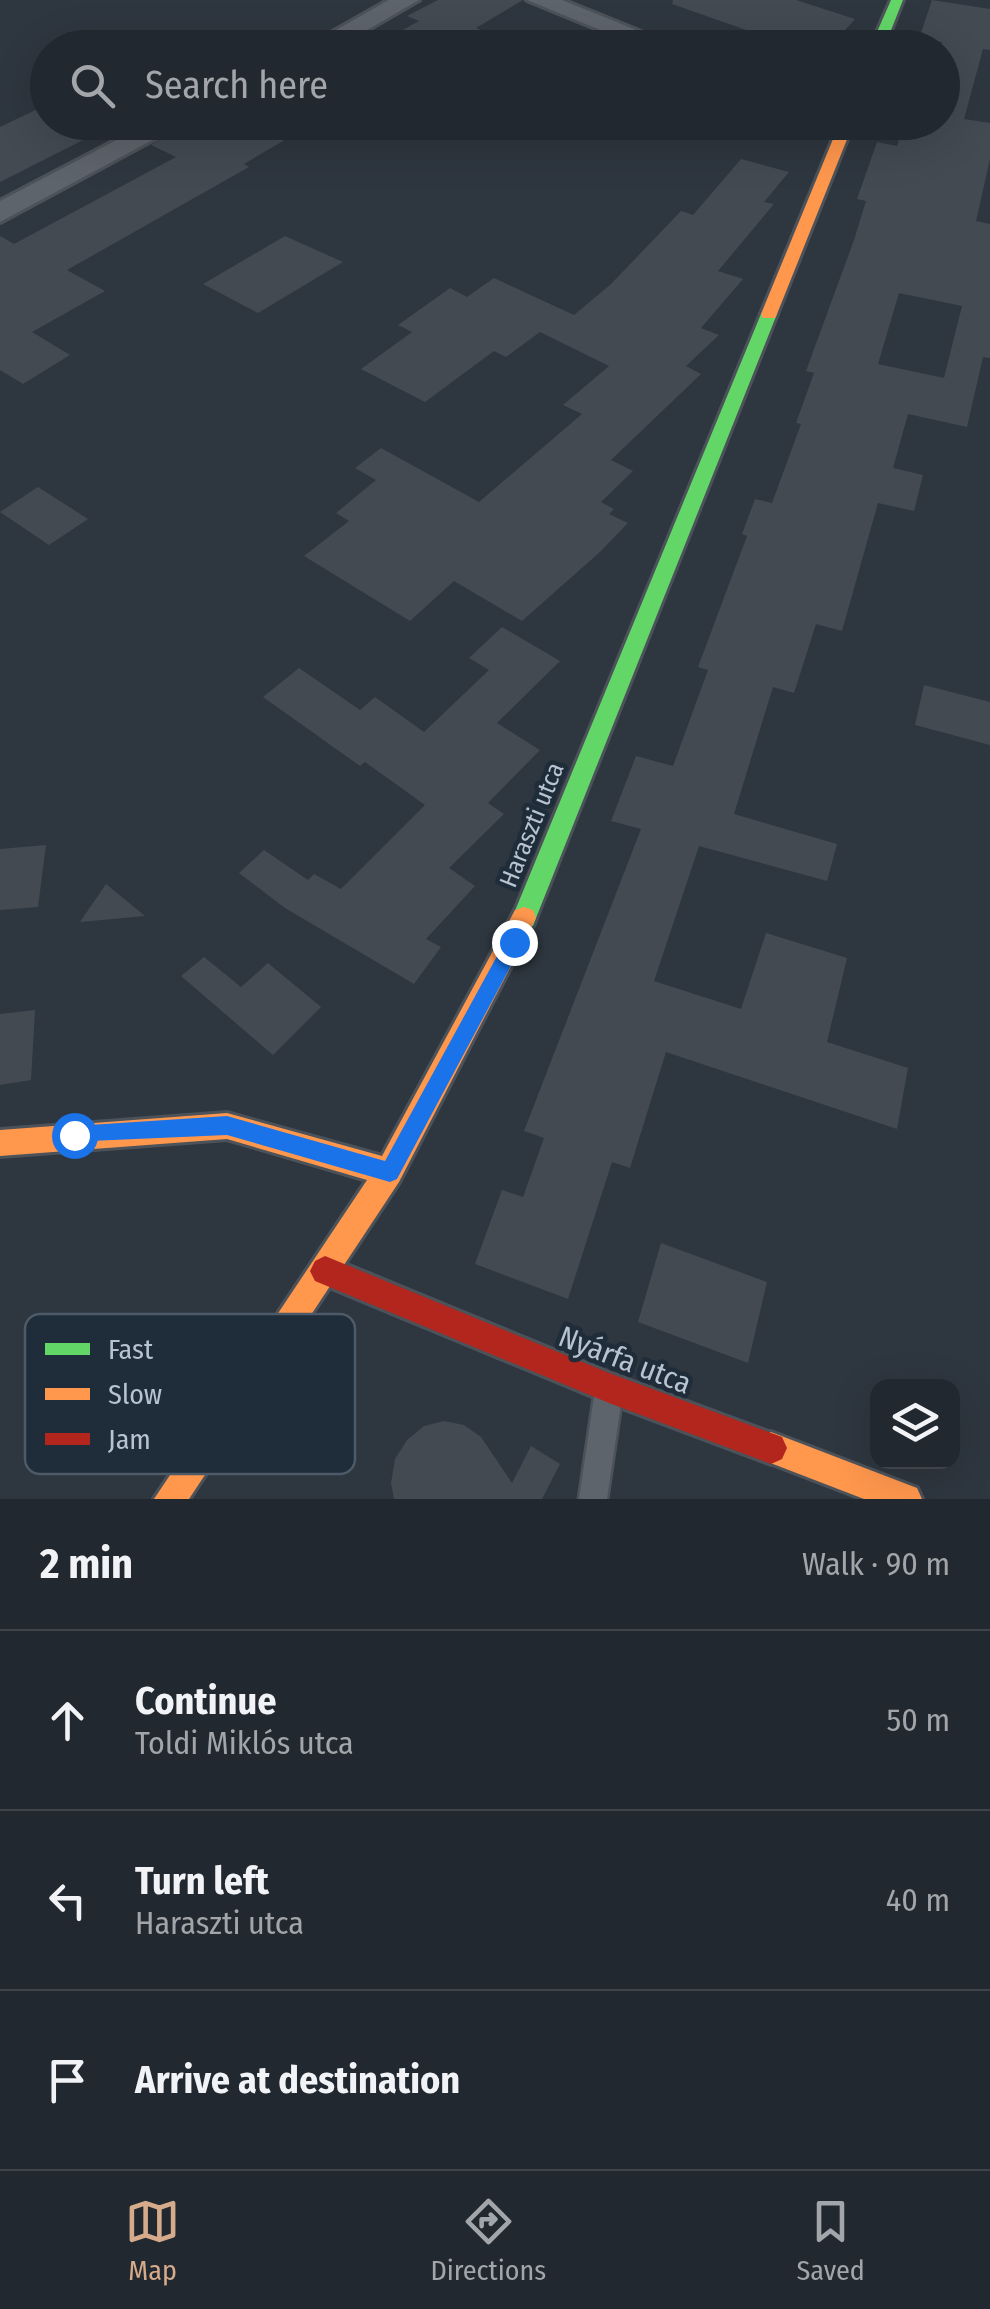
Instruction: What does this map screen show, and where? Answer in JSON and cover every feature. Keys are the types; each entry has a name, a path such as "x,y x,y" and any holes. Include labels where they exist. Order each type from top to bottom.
{"main road":[{"path":"885,30 897,0"},
{"name":"Haraszti utca","path":"296,1314 390,1172 514,942 840,140"},
{"path":"0,1143 227,1126 390,1172"},
{"name":"Nyárfa utca","path":"325,1271 609,1388 898,1498"},
{"name":"Haraszti utca","path":"170,1499 187,1474"}],"street":[{"path":"350,30 407,0"},
{"path":"538,0 620,30"},
{"path":"0,213 139,140"}],"lane":[{"path":"593,1499 609,1388"}],"building":[{"path":"438,0 523,0 476,28 480,30 403,30 419,21 407,16"},
{"path":"673,0 796,0 855,19 845,30 746,30 672,4"},
{"path":"932,0 990,9 990,50 983,49 964,119 990,123 990,159 976,221 990,224 990,358 983,357 967,427 908,414 893,468 923,475 914,511 878,503 842,631 816,624 794,693 773,687 734,814 837,844 827,881 699,846 654,981 741,1009 766,933 847,958 827,1042 908,1068 897,1129 666,1052 630,1168 612,1162 568,1299 475,1264 502,1190 523,1197 544,1138 524,1131 641,829 611,821 636,756 673,766 708,670 698,667 747,536 742,534 755,499 772,503 801,424 796,423 814,373 806,371 854,240 866,201 857,199 877,142 897,146 899,140 960,140 960,30 922,30","holes":["899,293 962,306 944,378 878,364"]},
{"path":"30,113 30,140 83,140 0,182 0,127"},
{"path":"159,140 285,140 244,164 249,167 67,270 105,291 32,332 70,355 23,384 0,370 0,236 14,244 176,157 151,145"},
{"path":"741,159 789,172 764,202 774,204 718,271 743,279 701,328 719,335 686,366 701,374 611,460 633,471 601,502 614,509 609,514 628,523 600,552 522,621 454,581 410,621 304,556 349,521 336,513 376,480 355,468 381,448 479,502 582,414 563,405 609,366 540,332 506,357 494,351 425,402 361,369 412,332 398,325 450,288 467,297 494,278 574,315 611,284 681,211 693,215"},
{"path":"285,236 343,262 258,313 203,284"},
{"path":"38,487 88,519 49,545 0,512"},
{"path":"502,627 560,661 497,723 540,750 488,803 504,814 449,868 475,886 426,939 441,947 414,984 285,908 239,873 264,850 308,880 314,874 341,889 425,805 365,762 360,766 263,697 299,668 360,710 375,697 424,732 489,670 469,658"},
{"path":"924,685 990,702 990,745 915,725"},
{"path":"46,845 38,907 0,910 0,849"},
{"path":"106,884 145,916 80,922"},
{"path":"204,957 241,987 268,963 321,1007 273,1055 181,976"},
{"path":"35,1010 31,1080 0,1085 0,1014"},
{"path":"661,1243 767,1282 748,1363 638,1322"},
{"path":"444,1421 464,1425 481,1437 512,1483 531,1446 560,1464 542,1499 394,1499 391,1483 395,1459 407,1440 424,1426"}],"traffic: fast":[{"path":"884,30 897,0"},
{"path":"524,918 769,314"}],"traffic: slow":[{"path":"769,314 840,140"},
{"path":"294,1314 389,1172 524,918"},
{"path":"0,1143 227,1126 389,1172"},
{"path":"771,1448 906,1499"},
{"path":"170,1499 187,1474"}],"traffic: jam":[{"path":"325,1271 609,1388 771,1448"}],"route":[{"path":"74,1135 227,1126 390,1172 514,942"}]}
